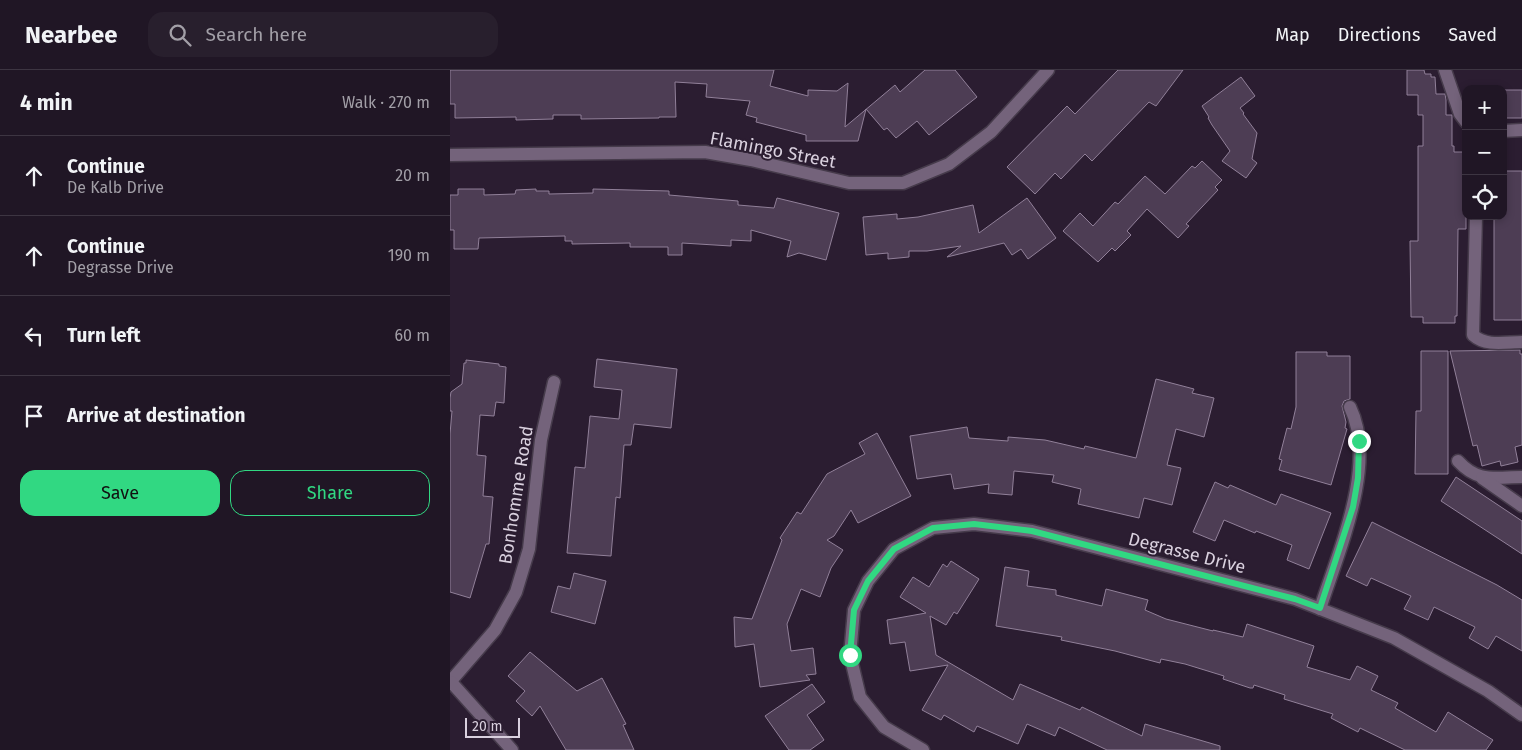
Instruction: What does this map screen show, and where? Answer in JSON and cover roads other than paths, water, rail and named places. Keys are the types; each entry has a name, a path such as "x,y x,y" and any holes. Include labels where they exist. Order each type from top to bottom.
{"street":[{"name":"Flamingo Street","path":"450,155 705,152 751,160 849,183 903,182 949,164 991,132 1048,70"},
{"path":"1445,70 1462,117"},
{"path":"1507,131 1522,130"},
{"path":"1476,220 1473,335 1479,340 1492,343 1522,342"},
{"name":"Bonhomme Road","path":"450,682 495,630 516,592 529,549 541,440 554,382"},
{"path":"1320,608 1353,507 1358,478 1359,441 1356,419 1350,407"},
{"path":"1458,461 1467,471 1482,478 1522,506"},
{"path":"1482,478 1522,477"},
{"name":"Degrasse Drive","path":"923,750 884,727 860,697 850,655 854,610 868,581 894,549 933,528 974,524 1032,531 1295,599 1394,638 1488,691 1522,715"},
{"path":"450,682 512,750"}]}
